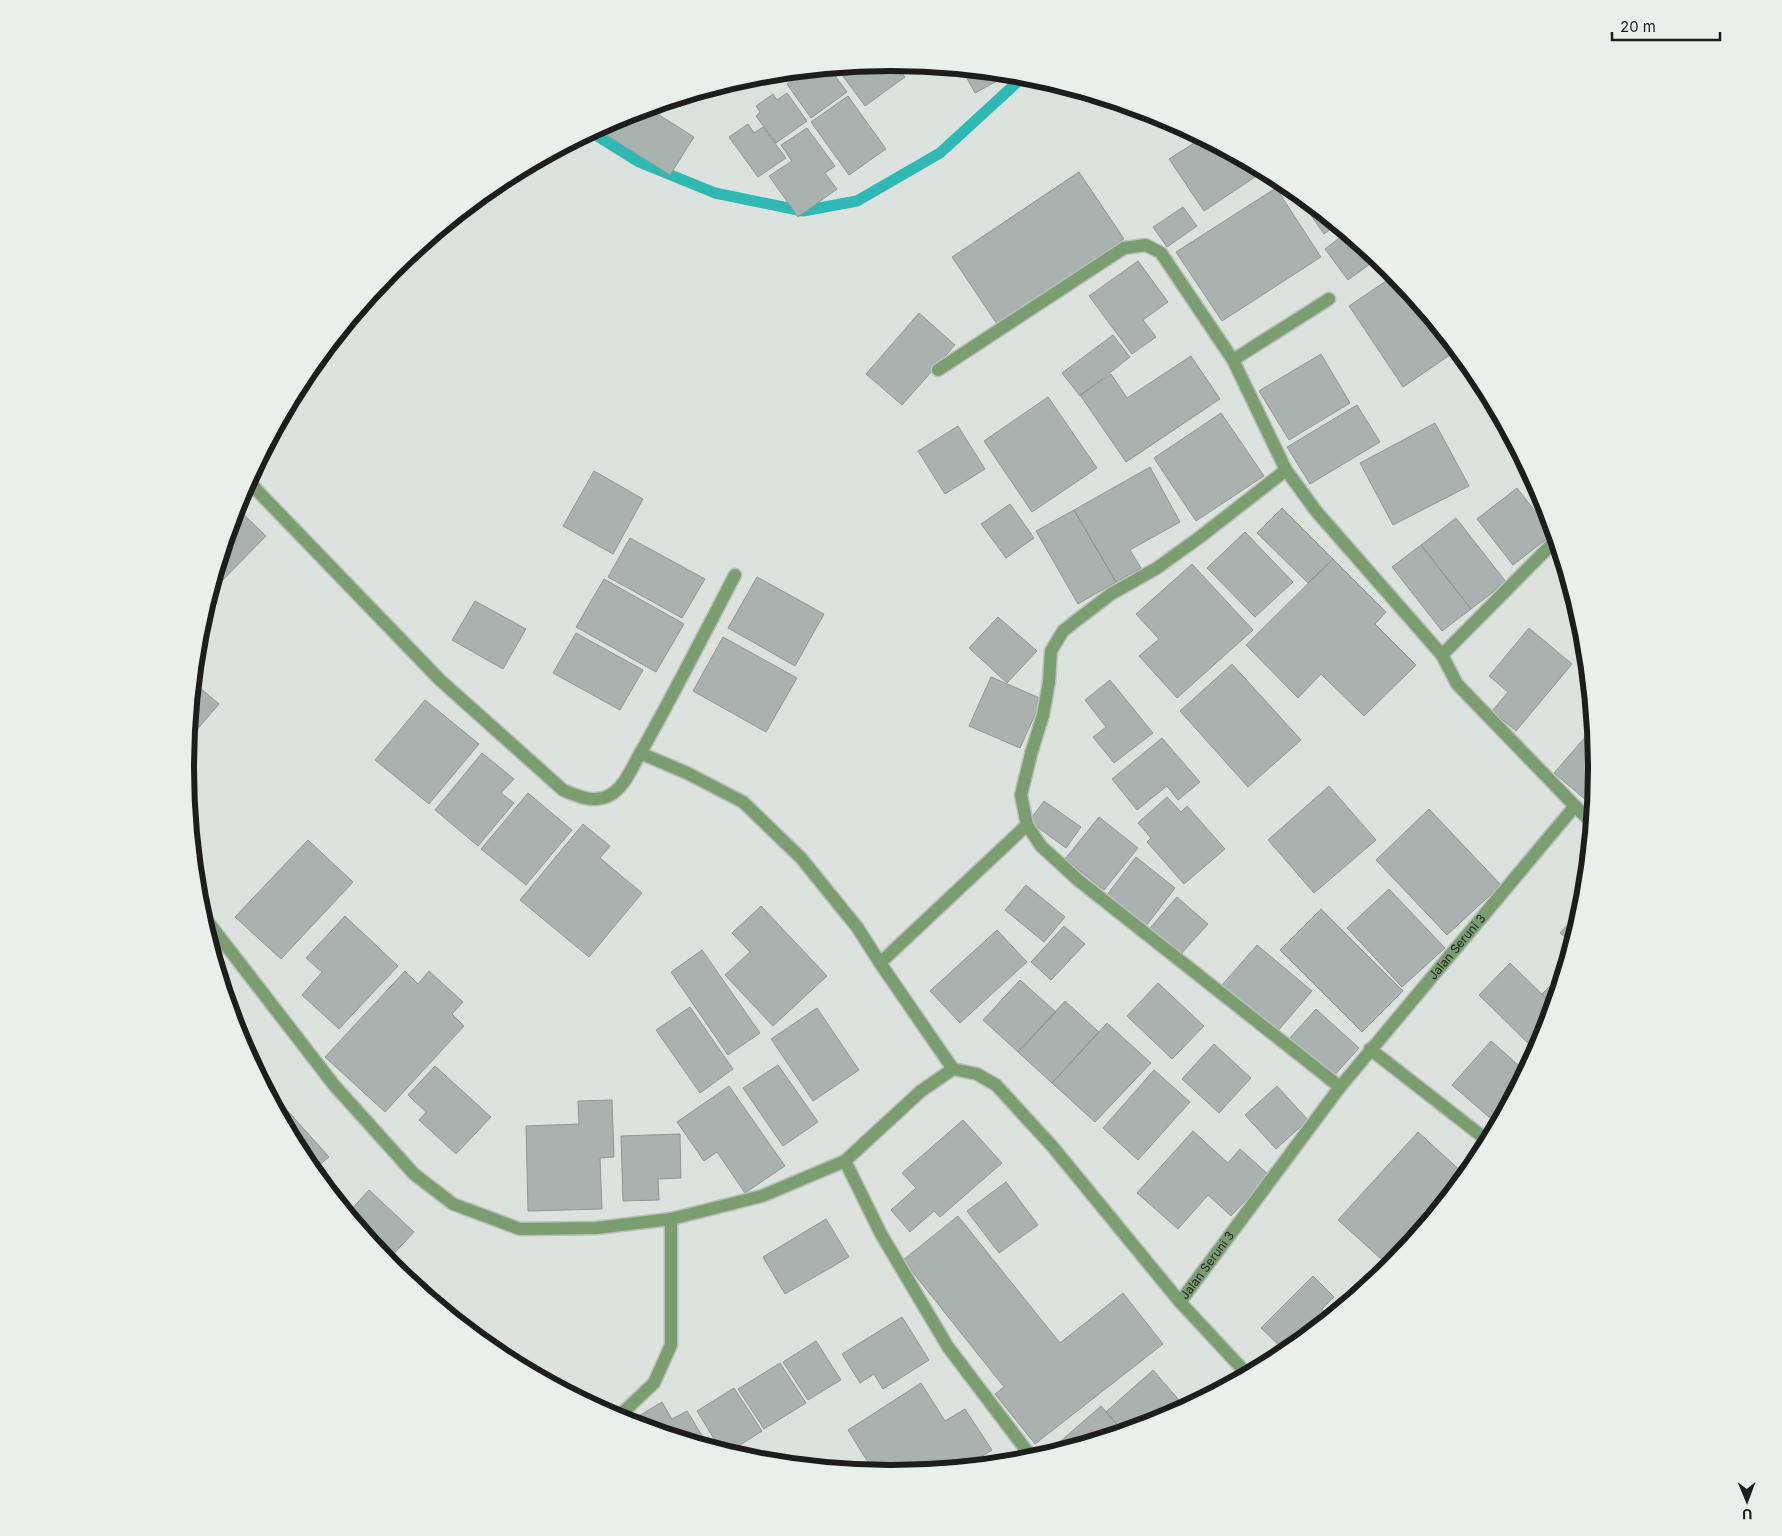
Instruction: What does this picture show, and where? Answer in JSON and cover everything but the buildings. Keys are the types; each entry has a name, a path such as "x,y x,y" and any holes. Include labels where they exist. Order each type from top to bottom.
{"street":[{"path":"938,370 1124,248 1146,244 1161,253 1233,360 1286,470 1316,511 1442,655 1457,684 1586,817"},
{"path":"1233,360 1329,299"},
{"path":"1286,470 1164,563 1111,594 1062,631 1051,651 1049,682 1043,715 1021,795 1027,825 1041,846 1078,880 1340,1087"},
{"path":"254,487 440,680 563,790 580,798 595,799 610,795 623,784 735,576"},
{"path":"1442,655 1551,545"},
{"path":"640,753 687,773 743,802 801,858 857,927 954,1069 977,1074 996,1085 1052,1146 1180,1302"},
{"name":"Jalan Seruni 3","path":"1242,1369 1180,1302 1340,1087 1575,806"},
{"path":"880,963 1027,825"},
{"path":"214,930 334,1085 414,1174 453,1204 520,1228 596,1228 671,1219 762,1196 846,1161 921,1091 954,1069"},
{"path":"1370,1050 1482,1136"},
{"path":"846,1161 881,1234 948,1347 1027,1451"},
{"path":"624,1412 654,1383 670,1344 671,1219"}],"waterway":[{"path":"598,136 639,162 715,193 803,211 857,201 940,153 1016,83"}]}
